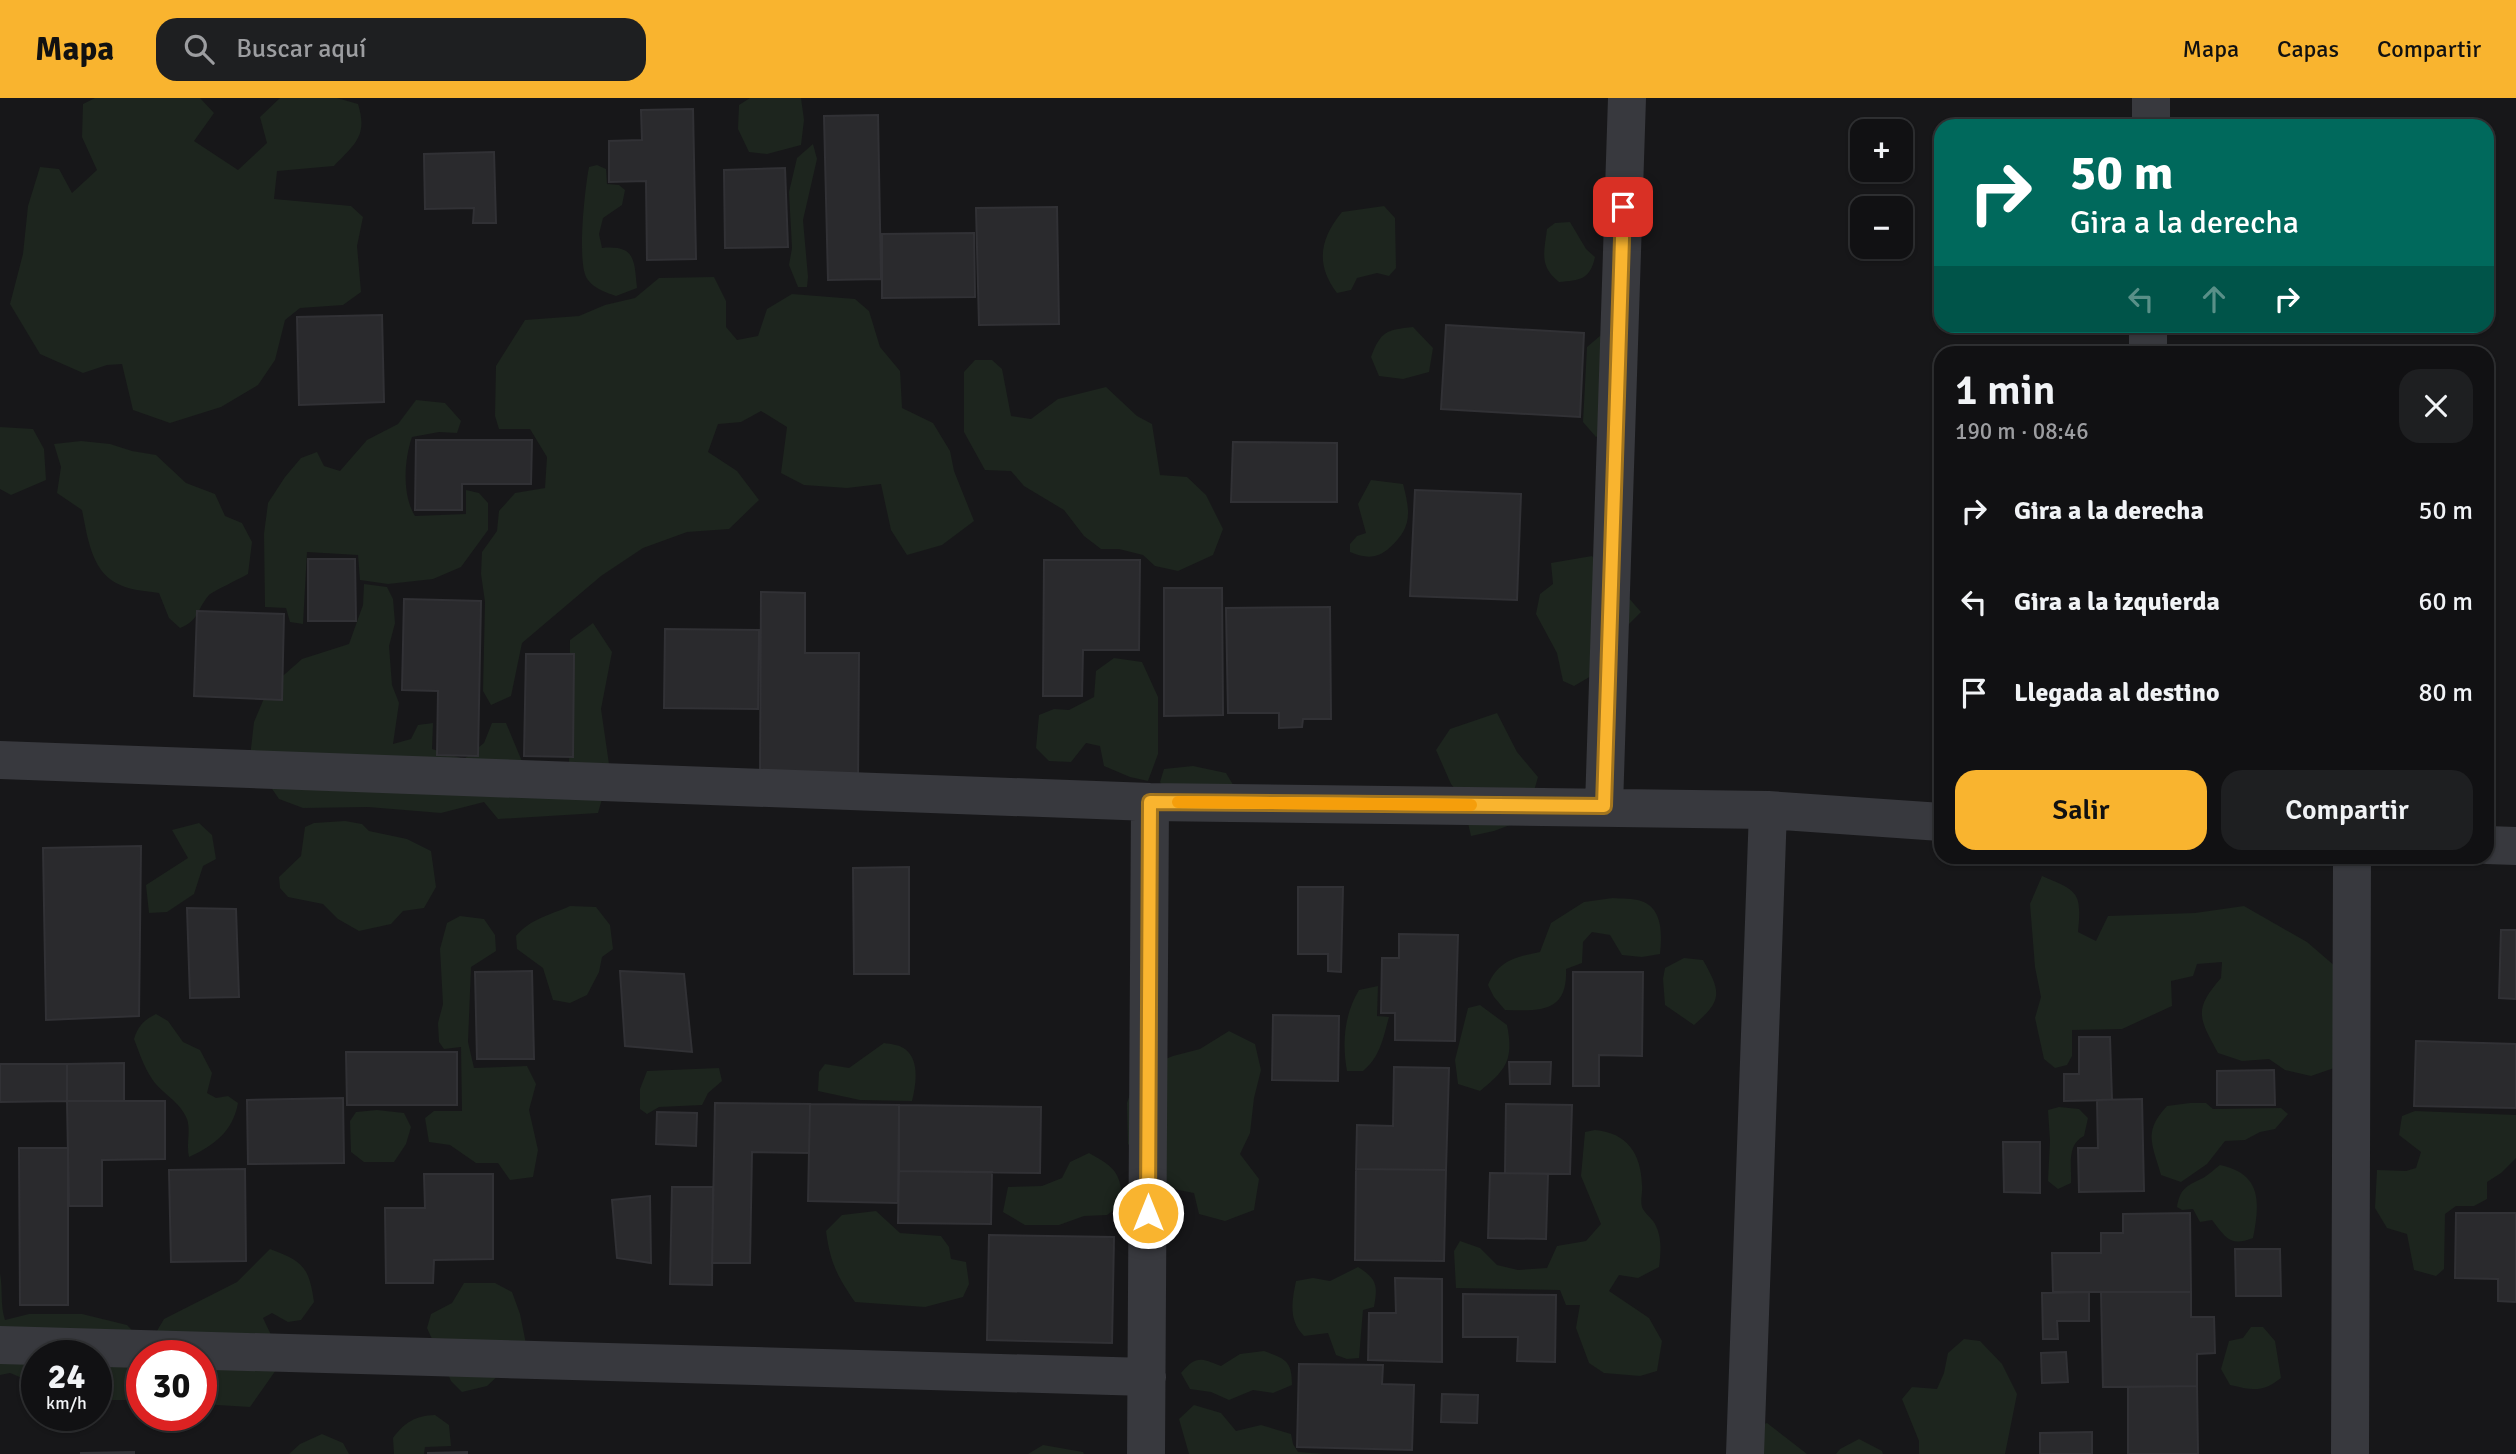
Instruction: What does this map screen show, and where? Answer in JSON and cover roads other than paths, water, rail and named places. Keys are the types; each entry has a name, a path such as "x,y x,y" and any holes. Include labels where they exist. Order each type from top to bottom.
{"street":[{"path":"1604,806 1627,98"},
{"path":"2151,98 2151,119"},
{"path":"0,760 1150,802 1768,810 1934,822"},
{"path":"1146,1454 1150,802"},
{"path":"1745,1454 1768,810"},
{"path":"2494,845 2516,846"},
{"path":"2350,1454 2352,864"},
{"path":"0,1345 1147,1377"}]}
